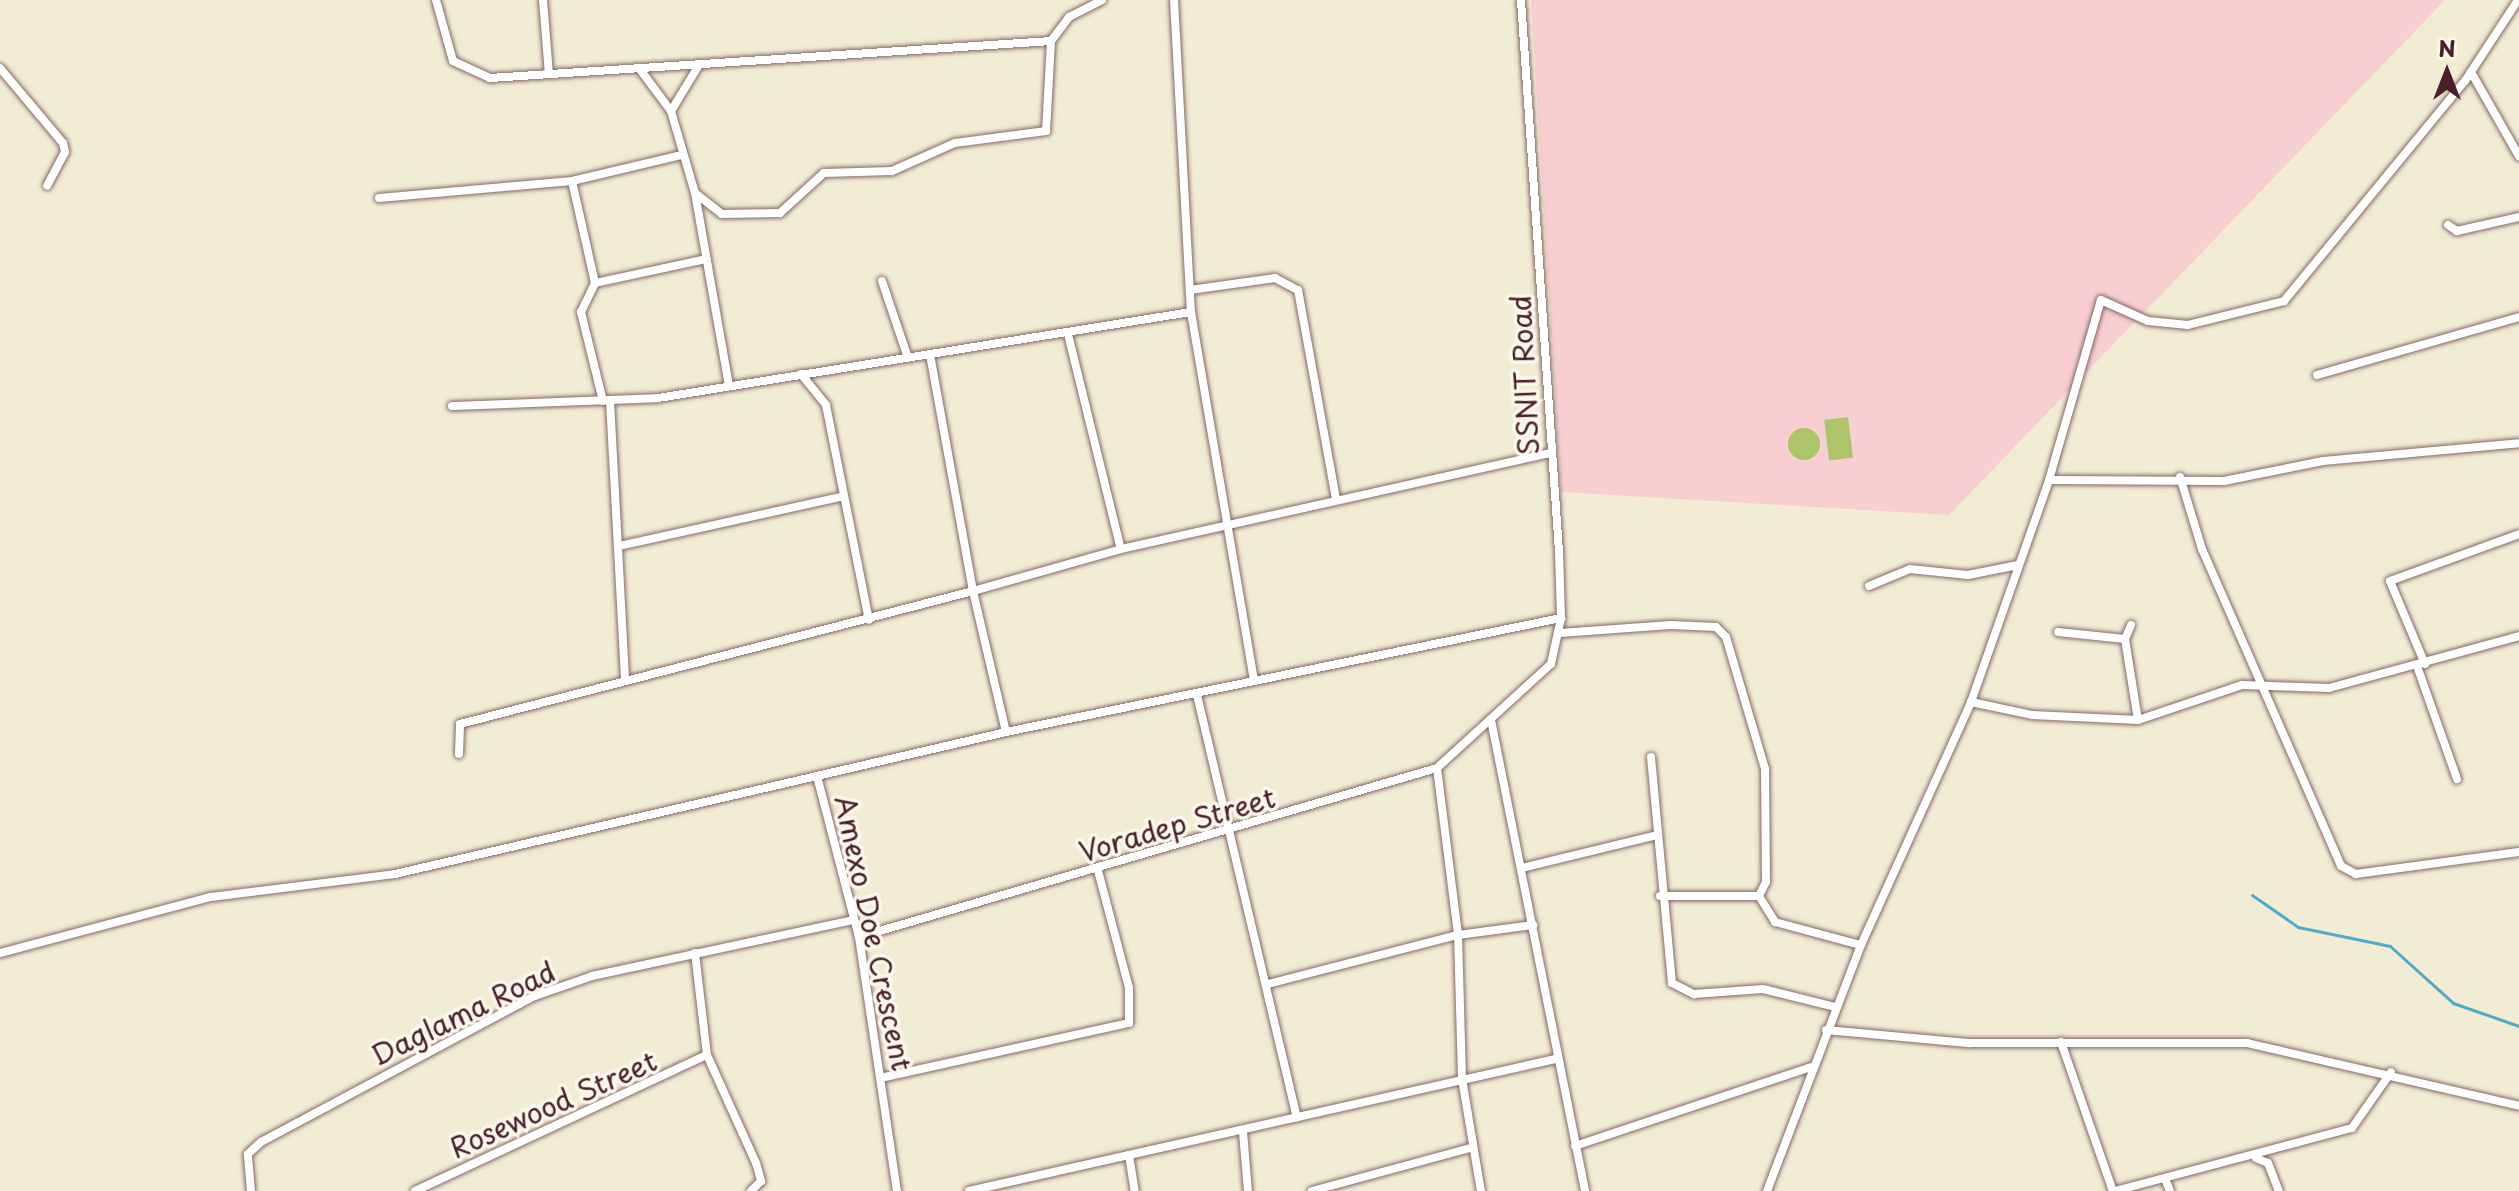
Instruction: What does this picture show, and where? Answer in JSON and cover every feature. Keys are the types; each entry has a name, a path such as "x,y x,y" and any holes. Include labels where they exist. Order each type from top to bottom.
{"street":[{"path":"436,0 453,61 465,72 490,78 1051,41"},
{"path":"543,0 549,74"},
{"path":"695,193 722,214 780,213 824,173 892,171 955,143 1046,131 1051,41 1069,17 1102,0"},
{"path":"1174,0 1191,312 1254,680"},
{"name":"SSNIT Road","path":"1491,720 1551,664 1561,618 1521,0"},
{"path":"1767,1191 1811,1067 1861,945 1971,702 2049,480 2101,300 2148,321 2188,325 2277,305 2319,266 2471,72 2518,0"},
{"path":"671,111 699,65"},
{"path":"0,68 63,143 65,152 47,186"},
{"path":"639,68 671,111 681,155 695,193 729,385"},
{"path":"2471,72 2519,156"},
{"path":"379,198 572,181 681,155"},
{"path":"572,181 595,283 581,312 607,401 619,546 625,679"},
{"path":"2448,225 2457,231 2519,217"},
{"path":"595,283 706,259"},
{"path":"1190,290 1275,278 1298,290 1336,500"},
{"path":"882,281 908,358"},
{"path":"452,406 607,401 1068,334 1191,312"},
{"path":"2317,375 2519,317"},
{"path":"1068,334 1121,549"},
{"path":"930,355 973,591 1006,732"},
{"path":"801,374 826,405 869,620"},
{"path":"2049,480 2180,477 2224,481 2323,461 2519,443"},
{"path":"459,754 460,724 625,679 869,620 1121,549 1227,529 1336,500 1551,453"},
{"path":"2180,477 2202,549 2267,685 2321,828 2348,873 2519,852"},
{"path":"619,546 844,496"},
{"path":"2457,779 2421,665 2390,581 2519,534"},
{"path":"1869,586 1910,569 1968,575 2018,565"},
{"path":"0,953 211,897 395,874 818,780 1006,732 1561,618"},
{"path":"1560,633 1671,625 1716,627 1726,637 1765,769 1766,882 1759,896"},
{"path":"2131,625 2125,639 2138,720"},
{"path":"2058,632 2125,639"},
{"path":"1971,702 2032,715 2138,720 2242,685 2329,688 2519,636"},
{"path":"1197,695 1268,984 1297,1117"},
{"path":"1491,720 1533,925 1555,1059 1585,1191"},
{"name":"Voradep Street","path":"859,937 1229,833 1437,768 1491,720"},
{"path":"1651,757 1660,896 1672,983 1683,991 1763,989 1836,1007"},
{"path":"1437,768 1458,935 1462,1079 1470,1148 1481,1191"},
{"name":"Amexo Doe Crescent","path":"818,780 859,937 885,1077 897,1191"},
{"path":"1522,868 1657,835"},
{"path":"885,1077 1129,1023 1127,976 1098,871"},
{"path":"1660,896 1759,896"},
{"path":"1759,896 1775,922 1861,945"},
{"name":"Daglama Road","path":"251,1191 248,1154 535,996 695,953 854,920"},
{"path":"1268,984 1458,935 1533,925"},
{"path":"695,953 707,1055 756,1163 761,1181 751,1191"},
{"path":"1826,1030 1970,1043 2247,1043 2391,1072 2519,1106"},
{"path":"2061,1042 2114,1191 2255,1158 2352,1128 2391,1072"},
{"name":"Rosewood Street","path":"415,1191 707,1055"},
{"path":"969,1191 1243,1132 1555,1059"},
{"path":"1575,1146 1811,1067"},
{"path":"1243,1132 1248,1191"},
{"path":"1312,1191 1470,1148"},
{"path":"1129,1155 1135,1191"},
{"path":"2255,1158 2268,1163 2279,1191"},
{"path":"2165,1179 2170,1191"}],"shaded area":[{"path":"1531,0 2445,0 1949,515 1561,492"}],"green space":[{"path":"1848,417 1853,458 1829,461 1824,420"},
{"path":"1804,428 1815,433 1820,444 1815,455 1804,460 1793,455 1788,444 1793,433"}],"waterway":[{"path":"2252,895 2298,927 2390,946 2453,1003 2519,1026"}]}
